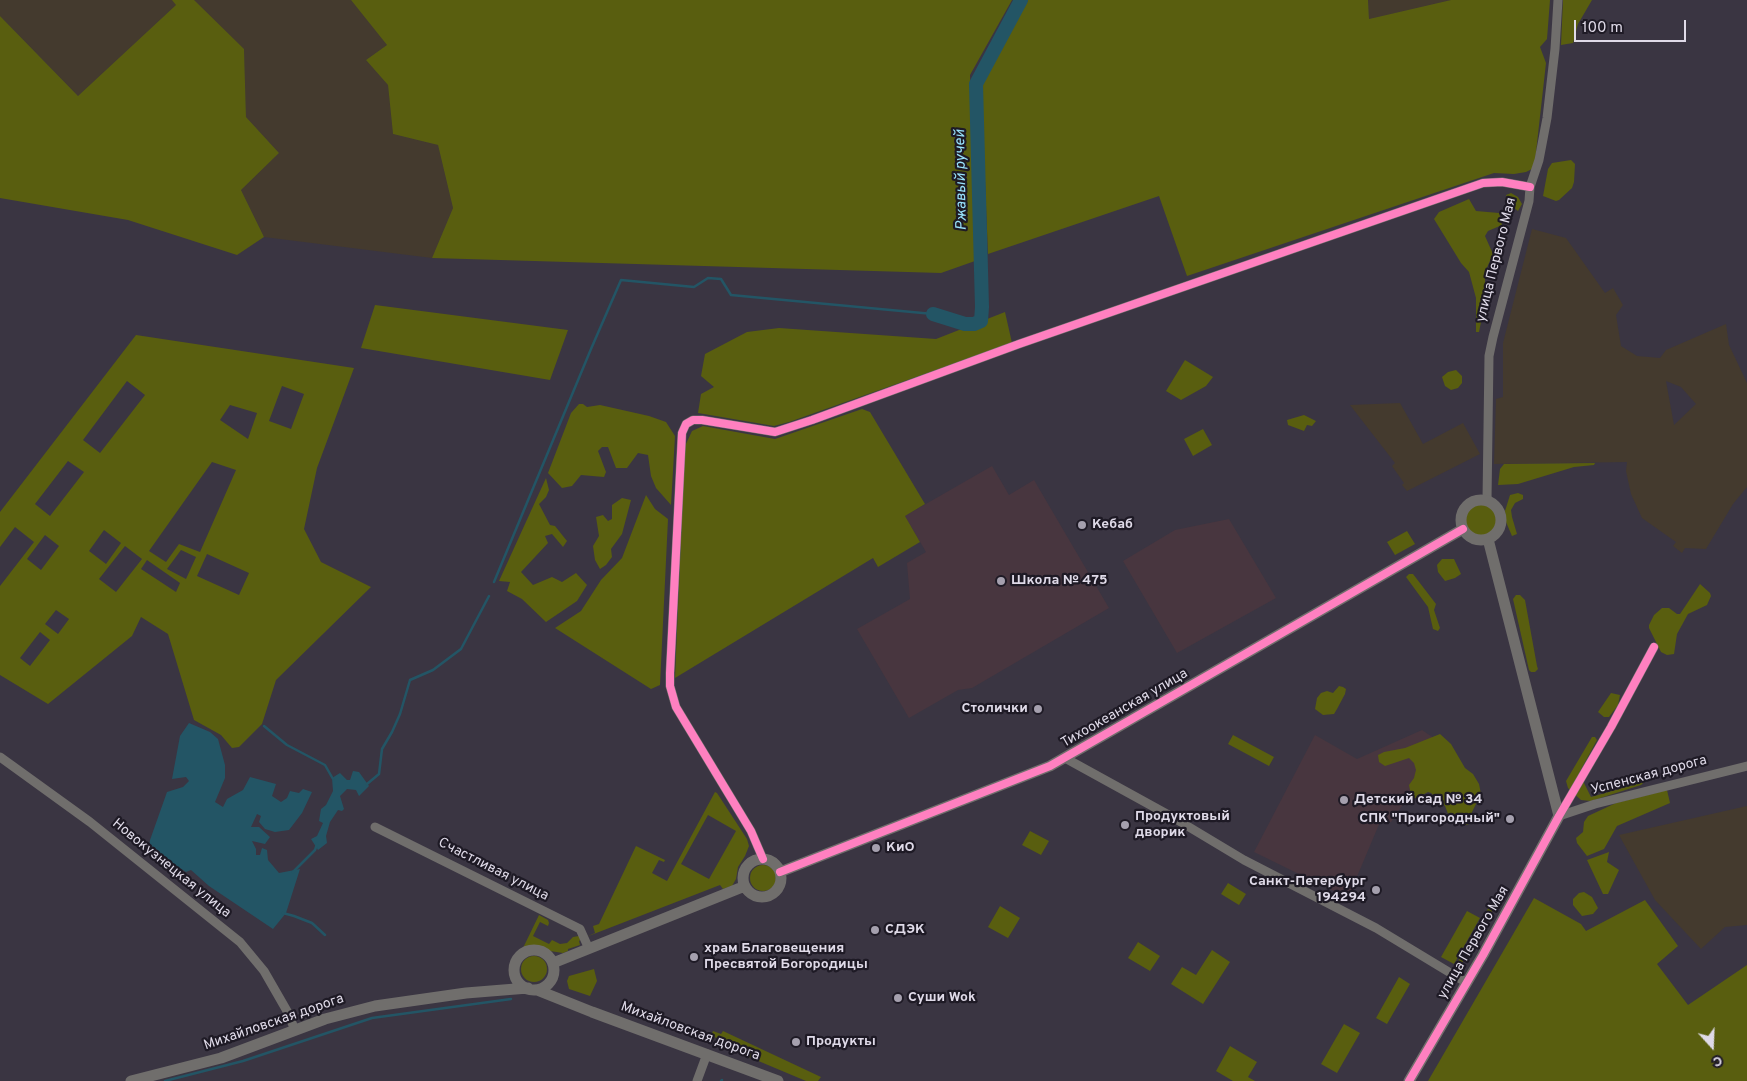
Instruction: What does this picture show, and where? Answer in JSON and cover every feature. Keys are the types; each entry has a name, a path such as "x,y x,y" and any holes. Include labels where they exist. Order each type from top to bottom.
{"street":[{"name":"улица Первого Мая","path":"1487,500 1489,356 1529,201 1530,187 1539,160 1547,118 1555,49 1558,0"},
{"path":"763,859 751,831 676,707 670,686 682,433 686,424 693,420 702,420 775,432 1019,344 1483,183 1502,182 1530,187"},
{"path":"1487,500 1497,507 1501,519 1498,531 1488,539 1481,540 1468,535 1463,529 1461,522 1462,514 1465,507 1471,502 1487,500"},
{"name":"Тихоокеанская улица","path":"780,872 1011,782 1065,758 1463,529"},
{"path":"1488,539 1559,816"},
{"path":"1559,816 1611,727 1654,647"},
{"name":"Новокузнецкая улица","path":"0,757 90,822 240,942 264,971 287,1011 295,1030"},
{"path":"1065,758 1174,818 1244,860 1376,928 1467,983"},
{"name":"Успенская дорога","path":"1559,816 1595,804 1747,766"},
{"name":"улица Первого Мая","path":"1409,1081 1467,983 1559,816"},
{"name":"Счастливая улица","path":"375,827 580,929 589,949"},
{"path":"763,859 773,863 780,872 779,886 768,896 754,895 744,886 742,878 744,871 755,860 763,859"},
{"path":"553,963 744,886"},
{"path":"553,977 545,987 532,989 519,982 515,971 519,958 531,950 545,953 553,963 555,991 564,1000"},
{"name":"Михайловская дорога","path":"487,991 502,984 515,971"},
{"name":"Михайловская дорога","path":"131,1081 221,1058 334,1016 375,1006 487,991 532,989 778,1081"},
{"path":"697,1081 707,1054"}],"shaded area":[{"path":"0,0 351,0 387,45 366,60 388,85 393,134 438,145 453,208 432,258 264,237 241,190 279,153 246,117 244,49 176,5 78,96 0,16"},
{"path":"172,0 194,0 244,49 246,117 279,153 241,190 264,237 237,255 128,220 0,198 0,16 78,96 176,5"},
{"path":"351,0 1012,0 970,75 975,261 941,273 432,258 453,208 438,145 393,134 388,85 366,60 387,45"},
{"path":"1028,0 1368,0 1369,19 1451,0 1550,0 1547,39 1540,47 1546,63 1535,161 1532,169 1526,172 1514,174 1494,173 1187,276 1159,196 988,254 981,86 994,59"},
{"path":"1368,0 1451,0 1369,19"},
{"path":"1563,0 1592,0 1578,24 1573,43 1561,45"},
{"path":"1571,160 1575,164 1572,188 1556,201 1543,196 1548,169 1552,163"},
{"path":"1511,193 1518,197 1522,204 1518,211 1510,205 1506,195"},
{"path":"1469,199 1476,211 1499,213 1502,225 1488,231 1485,236 1493,254 1485,272 1485,302 1479,332 1476,332 1476,298 1469,272 1461,263 1434,219 1439,212"},
{"path":"1532,229 1566,238 1605,293 1613,288 1623,305 1616,315 1621,346 1637,356 1660,358 1666,350 1726,324 1729,345 1747,383 1747,487 1733,504 1706,549 1685,548 1682,553 1673,546 1676,542 1642,518 1631,494 1626,471 1627,462 1494,464 1496,399 1503,397 1503,343","holes":["1666,381 1681,387 1696,404 1674,425"]},
{"path":"375,305 568,330 550,380 361,348"},
{"path":"1005,312 1012,343 789,422 774,426 698,413 701,394 714,387 701,376 705,354 747,332 779,328 936,339"},
{"path":"136,335 354,368 317,468 304,529 321,562 371,587 276,680 262,724 239,747 232,748 221,735 194,720 168,634 141,617 132,636 48,704 0,675 0,586 34,542 15,527 0,547 0,512","holes":["127,381 145,395 100,453 83,440","282,386 304,394 291,429 269,421","230,405 257,413 248,439 220,420","68,461 84,472 50,516 35,504","212,462 236,470 200,552 179,544 166,562 149,551","104,530 121,543 106,564 89,551","45,535 59,546 41,570 27,559","125,546 142,559 116,592 99,579","181,550 196,557 186,579 167,569","207,554 249,573 239,595 197,576","147,560 180,583 176,592 141,569","56,610 69,619 58,634 45,624","40,632 50,640 30,666 20,658"]},
{"path":"1185,360 1213,377 1206,386 1181,400 1166,391"},
{"path":"1456,370 1462,376 1462,383 1458,388 1451,390 1445,386 1442,377 1448,372"},
{"path":"1400,403 1423,444 1463,423 1480,454 1407,491 1402,485 1404,483 1392,466 1395,463 1350,405"},
{"path":"579,404 587,407 600,405 649,416 666,422 675,436 671,505 656,488 651,476 648,455 638,453 627,468 616,468 608,447 602,447 598,451 606,472 604,477 581,475 572,486 562,488 548,473 571,413"},
{"path":"862,409 870,412 925,504 905,516 920,542 878,567 873,558 675,678 685,446 692,431 703,426 775,439"},
{"path":"1304,415 1316,421 1312,426 1307,425 1304,431 1288,425 1287,420"},
{"path":"1203,429 1212,445 1193,456 1184,439"},
{"path":"1595,463 1594,465 1574,467 1518,484 1498,485 1500,469 1504,464"},
{"name":"Школа № 475","path":"992,466 1009,495 1034,480 1109,608 972,688 958,690 909,718 857,629 910,599 907,563 926,552 905,516"},
{"path":"546,478 549,490 546,497 539,504 550,525 555,526 567,541 563,547 552,534 545,536 548,543 521,572 533,585 552,577 562,582 576,573 587,585 577,601 546,622 522,599 507,591 510,582 499,581"},
{"path":"1518,493 1523,495 1523,499 1515,503 1511,510 1517,534 1512,536 1506,522 1505,511 1510,495"},
{"path":"646,495 655,509 668,519 660,685 651,689 555,628 581,611 601,580 622,558"},
{"path":"622,498 631,500 622,534 611,549 612,557 600,569 595,560 593,546 599,536 596,517 603,515 608,521 612,519 612,505"},
{"path":"1481,504 1492,509 1497,520 1492,531 1481,536 1470,531 1465,520 1470,509"},
{"path":"1229,519 1276,598 1177,653 1123,561 1175,530"},
{"path":"1407,531 1415,544 1395,555 1387,542"},
{"path":"1442,559 1454,559 1461,574 1445,581 1438,572 1437,565"},
{"path":"1409,574 1413,574 1436,604 1434,610 1440,628 1438,631 1433,629 1428,607 1406,577"},
{"path":"1700,584 1711,596 1707,605 1688,614 1677,634 1674,654 1667,655 1661,652 1649,628 1654,615 1662,608 1669,608 1680,614"},
{"path":"1516,595 1520,595 1525,600 1538,669 1535,672 1529,670 1513,599"},
{"path":"1339,686 1346,689 1334,714 1323,715 1315,709 1317,698 1321,693 1327,691 1333,693"},
{"path":"1611,693 1620,695 1618,705 1609,717 1604,717 1598,712"},
{"name":"Детский сад № 34","path":"1422,730 1444,745 1391,822 1380,822 1348,898 1254,852 1315,735 1357,759"},
{"path":"1440,734 1451,744 1465,768 1473,774 1479,784 1481,794 1472,812 1473,821 1467,825 1450,819 1445,806 1431,793 1428,792 1413,798 1409,785 1414,778 1416,770 1414,763 1409,758 1385,766 1379,762 1378,755 1384,752 1405,748"},
{"path":"1233,735 1274,757 1269,766 1228,744"},
{"path":"1592,737 1595,737 1597,740 1579,773 1591,797 1644,782 1641,785 1591,801 1581,800 1568,788 1566,781"},
{"path":"1667,790 1670,803 1617,826 1604,849 1587,856 1577,843 1576,838 1583,832 1584,822 1588,816 1616,803"},
{"path":"715,792 717,793 747,839 749,846 738,867 736,879 732,886 723,889 720,885 586,937 595,933 593,926 599,924 636,846 665,860 664,862 659,860 652,873 667,881","holes":["708,815 736,831 709,879 681,864"]},
{"path":"1747,806 1747,925 1725,927 1701,949 1655,900 1619,835"},
{"path":"1030,831 1049,841 1041,855 1022,845"},
{"path":"1609,852 1607,862 1619,870 1608,894 1603,894 1587,860"},
{"path":"763,865 772,869 776,878 772,887 763,891 754,887 750,878 754,869"},
{"path":"1228,883 1246,894 1239,905 1221,894"},
{"path":"1584,892 1592,897 1598,908 1593,914 1582,916 1573,905 1573,899 1579,893"},
{"path":"1534,898 1581,924 1586,931 1645,900 1678,946 1657,964 1688,1005 1747,965 1747,1081 1428,1081"},
{"path":"1490,905 1494,908 1462,963 1458,961"},
{"path":"1000,906 1020,918 1008,938 988,927"},
{"path":"1467,911 1480,918 1454,964 1441,957"},
{"path":"539,915 548,920 549,923 548,926 540,922 533,936 549,944 552,940 560,944 567,943 573,937 579,936 582,939 579,941 580,945 563,953 550,951 538,946 523,948"},
{"path":"1138,942 1160,956 1150,971 1128,958"},
{"path":"1212,950 1230,962 1203,1004 1171,984 1182,967 1196,975"},
{"path":"534,956 543,960 547,969 543,978 534,982 525,978 521,969 525,960"},
{"path":"594,969 597,981 590,996 569,989 567,981 569,976"},
{"path":"1399,977 1410,984 1387,1024 1376,1018"},
{"path":"1344,1024 1360,1033 1337,1073 1321,1064"},
{"path":"713,1031 721,1034 723,1031 821,1077 818,1081 806,1081 718,1044 720,1039 711,1036"},
{"path":"1230,1046 1257,1062 1248,1077 1255,1081 1233,1081 1216,1071"}],"water":[{"path":"189,723 210,732 218,739 225,765 225,778 215,802 223,807 227,799 243,790 250,777 276,784 272,796 281,802 287,798 290,791 299,793 303,789 312,792 302,813 289,830 275,832 265,829 259,822 261,816 257,814 251,827 259,827 270,837 265,844 252,841 256,849 256,855 260,855 262,848 267,850 268,860 279,873 300,869 286,913 273,929 209,886 191,870 186,872 149,848 167,792 183,787 189,781 186,777 172,779 180,736"},
{"path":"353,771 359,772 369,786 359,796 356,790 347,789 340,796 344,809 342,811 338,810 330,822 326,836 327,843 318,850 311,839 317,836 323,823 319,821 321,809 326,805 333,791 332,778 340,773 347,780 350,780"}],"waterway":[{"name":"Ржавый ручей","path":"933,314 965,324 974,324 981,321 976,84 1021,0"},
{"path":"494,582 621,280 694,287 708,278 721,279 731,295 933,314"},
{"path":"367,784 379,774 382,749 400,714 410,680 433,670 461,649 489,596"},
{"path":"264,726 287,745 325,765 333,779"},
{"path":"293,872 315,850 317,844"},
{"path":"283,913 312,923 325,935"},
{"path":"165,1081 243,1061 372,1018 511,999"}],"cycle path":[{"path":"763,859 751,831 676,707 670,686 682,433 686,424 693,420 702,420 775,432 1019,344 1483,183 1502,182 1530,187"},
{"path":"780,872 1050,766 1463,529"},
{"path":"1409,1081 1483,955 1654,647"}],"place":[{"name":"Кебаб","path":"1082,525"},
{"name":"Школа № 475","path":"1001,581"},
{"name":"Столички","path":"1038,709"},
{"name":"Детский сад № 34","path":"1344,800"},
{"name":"СПК \"Пригородный\"","path":"1510,819"},
{"name":"Продуктовый дворик","path":"1125,825"},
{"name":"КиО","path":"876,848"},
{"name":"Санкт-Петербург 194294","path":"1376,890"},
{"name":"СДЭК","path":"875,930"},
{"name":"храм Благовещения Пресвятой Богородицы","path":"694,957"},
{"name":"Суши Wok","path":"898,998"},
{"name":"Продукты","path":"796,1042"}]}
